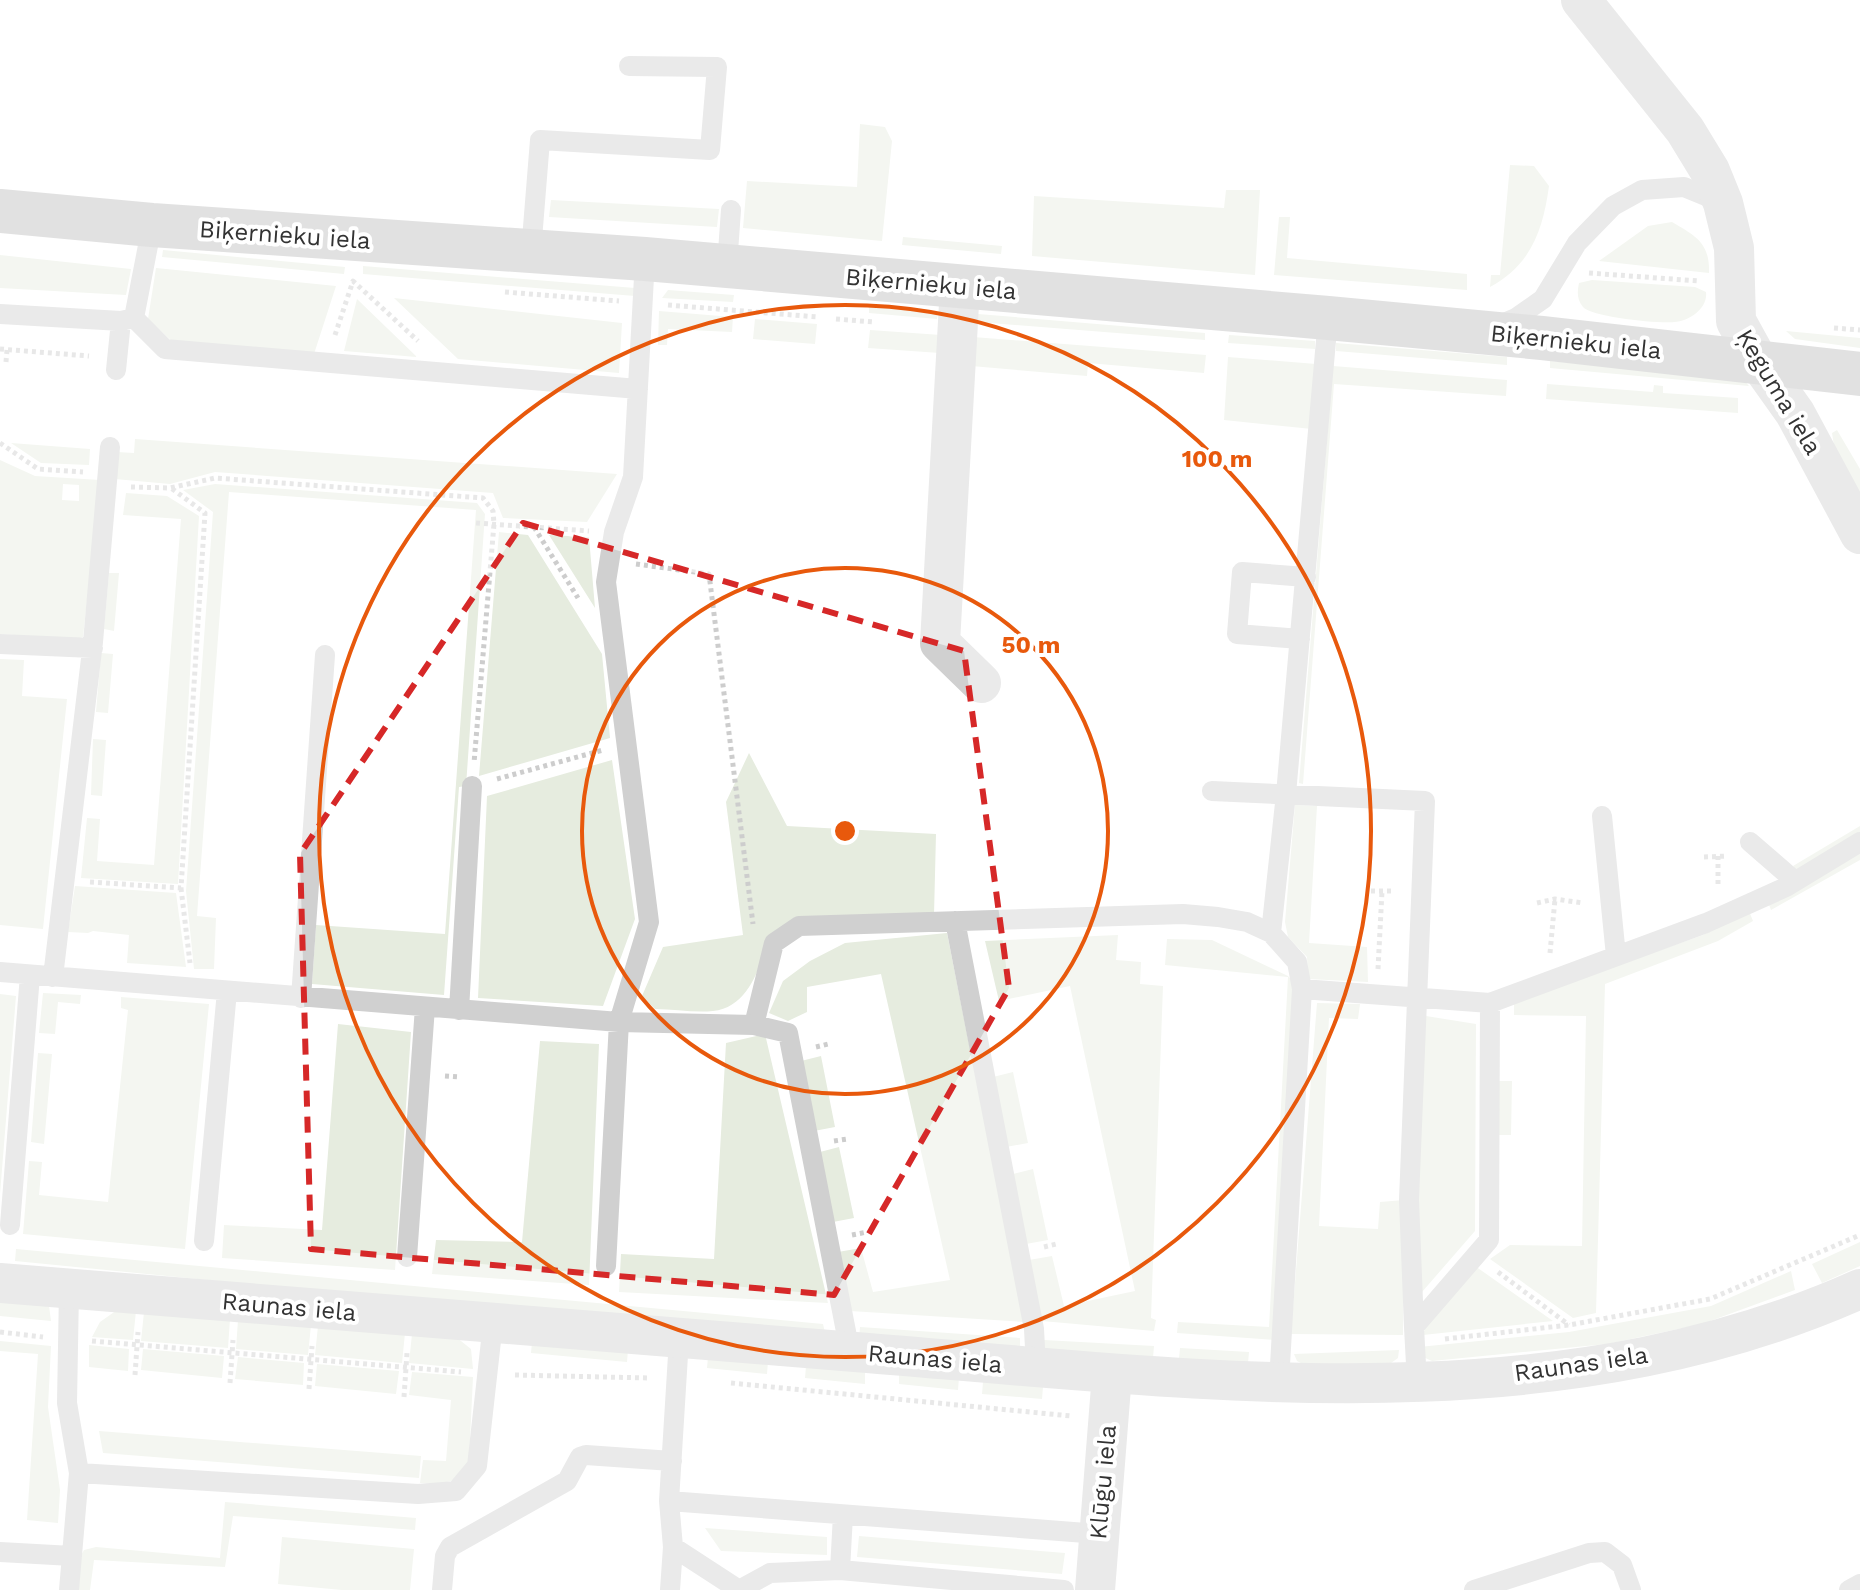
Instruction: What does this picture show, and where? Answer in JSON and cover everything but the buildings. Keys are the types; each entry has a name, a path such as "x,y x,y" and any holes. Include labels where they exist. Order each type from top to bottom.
{"street":[{"name":"Ķeguma iela","path":"1581,0 1693,141 1723,203 1734,248 1736,321 1758,361 1795,413 1860,534"},
{"name":"Biķernieku iela","path":"0,211 152,225 645,259 1328,318 1860,374"},
{"path":"960,286 940,643 981,683"},
{"name":"Raunas iela","path":"0,1283 1112,1374 1279,1382 1417,1383 1591,1368 1728,1338 1815,1309 1860,1289"},
{"name":"Klūgu iela","path":"1095,1590 1112,1374"}],"lane":[{"path":"531,252 540,140 710,150 717,67 629,66"},
{"path":"1480,333 1516,318 1543,299 1577,243 1613,206 1642,190 1684,187 1723,203"},
{"path":"727,266 731,210"},
{"path":"116,370 152,225"},
{"path":"606,1266 619,1022 649,922 606,582 614,532 633,477 645,259"},
{"path":"0,314 128,319 165,349 638,389"},
{"path":"1271,933 1328,318"},
{"path":"53,977 93,648 110,447"},
{"path":"1300,639 1237,634 1242,572 1306,577"},
{"path":"0,644 93,648"},
{"path":"301,998 325,655"},
{"path":"459,1010 472,786"},
{"path":"1212,791 1425,801 1409,1200 1417,1383"},
{"path":"1602,816 1616,956"},
{"path":"1750,842 1795,881"},
{"path":"1302,989 1490,1003 1706,923 1795,881 1860,842"},
{"path":"754,1025 774,943 799,926 1183,914 1247,922 1271,933 1297,962 1302,989 1279,1382"},
{"path":"955,921 1034,1329 1036,1367"},
{"path":"0,972 619,1022 754,1025 788,1033 850,1352"},
{"path":"10,1225 30,975"},
{"path":"204,1241 227,991"},
{"path":"1415,1335 1489,1240 1490,1003"},
{"path":"407,1257 425,1007"},
{"path":"69,1290 67,1403 79,1473 69,1590"},
{"path":"79,1473 418,1494 456,1491 477,1466 493,1323"},
{"path":"670,1590 673,1547 669,1501 679,1339"},
{"path":"442,1590 445,1556 450,1547 567,1481 580,1457 672,1461"},
{"path":"669,1501 1099,1534"},
{"path":"840,1570 843,1515"},
{"path":"673,1547 739,1590 770,1573 840,1570 1064,1590"},
{"path":"0,1552 72,1556"},
{"path":"1474,1590 1589,1553 1605,1552 1622,1565 1631,1590"},
{"path":"1849,1590 1860,1584"}],"path":[{"path":"1560,271 1735,284"},
{"path":"338,280 368,282"},
{"path":"325,364 353,281"},
{"path":"353,281 454,375"},
{"path":"490,291 883,323"},
{"path":"1829,327 1860,330"},
{"path":"6,362 4,350 98,357"},
{"path":"0,443 38,469 170,488 215,478 483,498 493,511 494,524 472,786 626,744"},
{"path":"170,488 205,513 181,888 192,988"},
{"path":"476,523 614,532"},
{"path":"534,527 601,634 614,648"},
{"path":"609,561 709,574 754,928 774,943"},
{"path":"64,880 181,888"},
{"path":"1377,994 1382,891"},
{"path":"1548,982 1555,899"},
{"path":"1537,903 1555,899 1611,907"},
{"path":"1415,1335 1569,1325 1710,1299 1860,1235"},
{"path":"1475,1255 1569,1325"},
{"path":"0,1332 488,1374 678,1379 1108,1420"}],"highlighted area":[{"path":"523,523 964,651 1009,988 834,1295 311,1249 300,854"}],"shaded area":[{"path":"860,124 885,127 892,141 882,241 743,228 747,181 857,187"},
{"path":"1510,165 1534,166 1549,186 1533,245 1516,268 1490,287 1491,275 1500,275"},
{"path":"1226,190 1260,190 1255,275 1032,256 1034,196 1224,208"},
{"path":"551,200 719,209 717,227 549,217"},
{"path":"1279,217 1290,217 1287,258 1467,274 1467,290 1274,275"},
{"path":"1672,222 1704,247 1709,273 1599,261 1648,226"},
{"path":"903,237 1002,246 1001,254 902,245"},
{"path":"163,250 345,267 344,274 162,257"},
{"path":"0,255 131,269 126,295 0,288"},
{"path":"363,266 635,288 635,296 363,274"},
{"path":"156,268 336,286 314,354 175,344 148,319"},
{"path":"1592,280 1695,287 1706,292 1706,298 1697,313 1680,321 1626,319 1599,314 1583,307 1578,296 1579,283"},
{"path":"668,290 734,295 733,302 662,298"},
{"path":"394,298 622,323 619,373 458,359"},
{"path":"357,299 417,357 344,351"},
{"path":"869,306 938,312 937,319 869,313"},
{"path":"659,311 733,317 732,332 668,329 667,345 658,345"},
{"path":"978,314 1205,333 1205,340 977,322"},
{"path":"755,319 817,324 815,344 753,339"},
{"path":"870,330 941,335 940,353 868,348"},
{"path":"1786,331 1860,338 1860,348 1795,339"},
{"path":"1229,335 1315,341 1315,349 1228,343"},
{"path":"973,337 1206,355 1204,373 1088,363 1087,376 971,366"},
{"path":"1336,343 1507,357 1507,365 1336,351"},
{"path":"1228,357 1316,364 1312,429 1224,420"},
{"path":"1550,361 1743,379 1749,386 1550,368"},
{"path":"1333,366 1507,380 1506,396 1334,384 1303,784 1299,783"},
{"path":"1547,384 1653,392 1654,385 1663,386 1663,393 1738,398 1738,413 1546,399"},
{"path":"1837,430 1860,469 1860,494 1835,452 1832,433"},
{"path":"135,439 617,474 587,522 503,518 493,493 215,472 170,484 115,479 117,452 134,453"},
{"path":"11,443 90,449 89,465 41,463"},
{"path":"0,460 35,476 100,480 83,637 0,634","holes":["63,484 79,485 79,501 62,500"]},
{"path":"215,484 477,503 485,514 466,786 459,787 444,995 312,984 316,925 445,934 476,510 229,492 197,916 216,918 214,969 194,969 186,891 213,512 183,490"},
{"path":"126,493 167,496 199,516 178,884 81,878 87,818 100,819 97,861 154,865 181,519 123,515"},
{"path":"499,532 528,535 602,654 610,738 479,776"},
{"path":"549,535 589,537 595,608"},
{"path":"109,573 119,573 114,631 104,629"},
{"path":"101,653 113,654 108,713 96,712"},
{"path":"0,659 24,660 22,696 67,699 43,929 0,925"},
{"path":"93,739 106,740 102,796 91,795"},
{"path":"749,753 787,826 936,834 934,915 772,933 752,982 737,1001 713,1011 655,1009 642,996 663,947 743,935 726,802"},
{"path":"612,760 635,919 603,1006 478,998 487,796"},
{"path":"1295,805 1317,806 1309,943 1367,947 1368,982 1308,979 1307,957 1288,937 1285,922"},
{"path":"1860,826 1860,835 1798,873 1793,866"},
{"path":"1860,849 1860,860 1771,910 1768,902"},
{"path":"75,886 176,893 186,967 127,963 129,935 68,932"},
{"path":"1749,911 1753,921 1718,941 1605,984 1596,1313 1573,1318 1490,1259 1510,1245 1582,1246 1586,1016 1514,1015 1514,1002 1703,935"},
{"path":"947,933 1024,1322 850,1311 838,1252 861,1248 873,1292 950,1280 881,974 807,987 807,1012 788,1021 769,1013 783,981 810,961 845,943"},
{"path":"1118,935 1116,960 1141,962 1140,984 1163,986 1151,1318 1156,1320 1154,1331 1042,1321 1029,1260 1052,1256 1064,1306 1135,1291 1070,986 999,1001 985,941"},
{"path":"1167,939 1212,940 1288,976 1293,982 1274,1340 1177,1333 1178,1322 1269,1327 1288,977 1165,965"},
{"path":"43,993 81,995 80,1004 58,1002 55,1034 39,1033"},
{"path":"0,994 16,996 0,1194"},
{"path":"121,997 209,1004 185,1249 23,1234 29,1161 42,1162 39,1195 108,1202 128,1010 121,1008"},
{"path":"1317,1003 1360,1004 1358,1019 1329,1018 1319,1226 1378,1229 1380,1202 1404,1200 1403,1335 1291,1334"},
{"path":"1426,1016 1476,1024 1475,1231 1422,1292 1416,1202"},
{"path":"338,1024 411,1032 395,1270 222,1258 224,1225 322,1230"},
{"path":"765,1034 828,1303 619,1292 621,1254 714,1259 726,1043"},
{"path":"540,1041 599,1044 589,1285 432,1274 436,1240 522,1242"},
{"path":"38,1053 52,1054 44,1144 31,1142"},
{"path":"821,1056 835,1127 814,1131 801,1061"},
{"path":"1013,1072 1028,1143 1006,1147 993,1077"},
{"path":"1499,1081 1512,1081 1511,1135 1498,1135"},
{"path":"839,1147 854,1218 833,1222 820,1152"},
{"path":"1033,1169 1048,1240 1026,1244 1013,1174"},
{"path":"1860,1242 1860,1266 1822,1283 1812,1264"},
{"path":"16,1249 823,1324 827,1341 15,1261"},
{"path":"1475,1266 1553,1321 1423,1335 1425,1328"},
{"path":"1791,1271 1795,1290 1702,1324 1607,1344 1432,1361 1423,1357 1419,1347 1569,1332 1711,1306"},
{"path":"0,1298 49,1306 51,1321 0,1316"},
{"path":"117,1310 136,1311 133,1340 92,1337 100,1322"},
{"path":"144,1312 230,1319 228,1348 141,1341"},
{"path":"238,1320 311,1325 308,1355 236,1349"},
{"path":"318,1326 405,1333 402,1363 315,1355"},
{"path":"860,1327 1020,1338 1020,1352 859,1339"},
{"path":"412,1334 456,1337 471,1349 473,1369 409,1363"},
{"path":"1044,1340 1154,1346 1153,1358 1044,1351"},
{"path":"0,1341 51,1346 48,1407 60,1490 58,1523 27,1520 38,1354 0,1351"},
{"path":"532,1342 628,1350 627,1362 531,1353"},
{"path":"89,1345 129,1349 128,1371 89,1367"},
{"path":"1180,1348 1249,1352 1248,1363 1179,1359"},
{"path":"143,1349 224,1356 222,1378 141,1370"},
{"path":"1399,1350 1398,1358 1391,1363 1307,1366 1297,1361 1294,1354"},
{"path":"238,1357 304,1363 303,1385 235,1379"},
{"path":"708,1357 768,1361 767,1374 707,1368"},
{"path":"317,1364 399,1371 396,1394 315,1386"},
{"path":"806,1366 865,1371 865,1384 805,1378"},
{"path":"412,1372 473,1377 469,1460 459,1479 438,1484 420,1483 423,1460 446,1461 451,1400 409,1395"},
{"path":"899,1373 959,1377 958,1390 899,1384"},
{"path":"983,1382 1043,1387 1042,1399 982,1394"},
{"path":"99,1431 421,1456 419,1478 103,1453"},
{"path":"225,1502 416,1518 415,1530 233,1516 225,1567 94,1560 90,1590 76,1590 79,1559 84,1550 96,1547 220,1558"},
{"path":"705,1528 827,1537 827,1555 721,1551"},
{"path":"859,1536 1065,1553 1062,1574 857,1557"},
{"path":"282,1537 414,1549 410,1590 342,1590 278,1584"}]}
